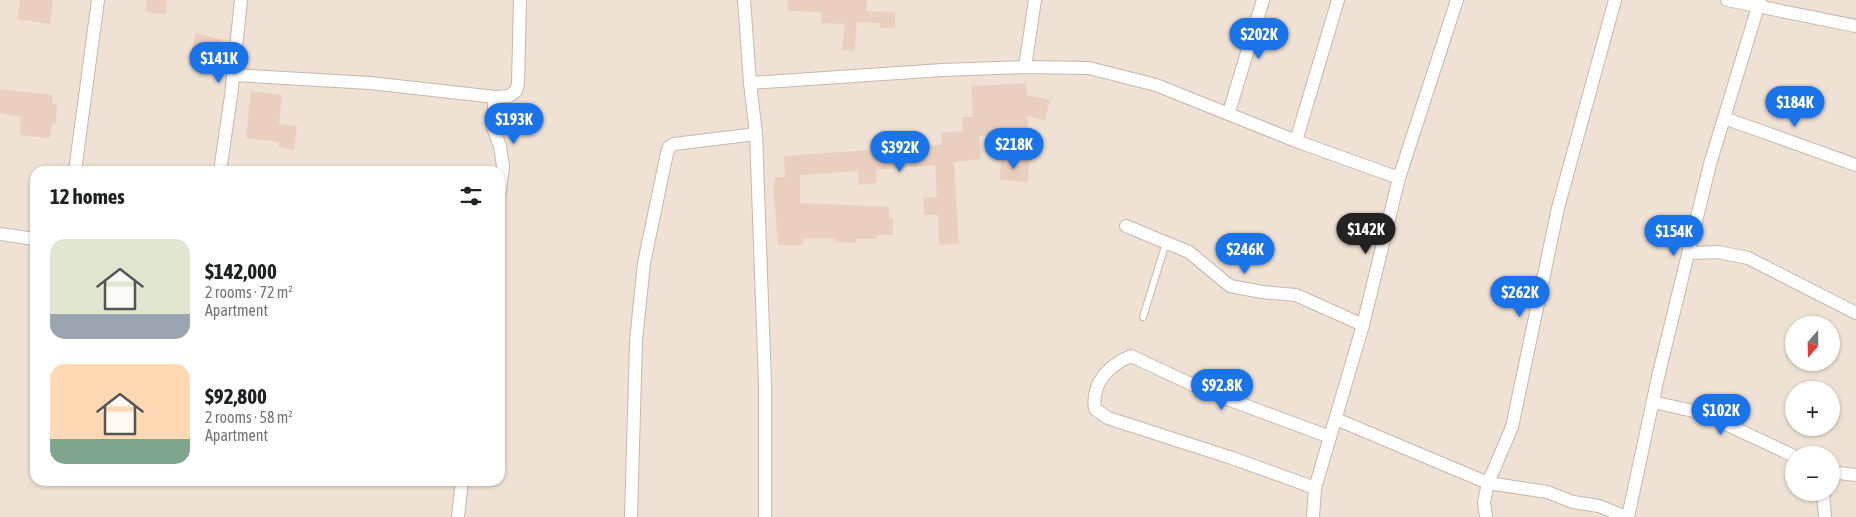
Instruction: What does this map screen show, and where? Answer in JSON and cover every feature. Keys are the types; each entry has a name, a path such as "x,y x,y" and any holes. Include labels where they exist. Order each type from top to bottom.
{"street":[{"path":"76,166 98,0"},
{"path":"221,166 234,74 241,0"},
{"path":"234,74 370,82 495,97 509,96 516,91 518,84 520,0"},
{"path":"744,0 756,134 765,385 765,517"},
{"path":"1025,67 1035,0"},
{"path":"1229,112 1263,0"},
{"path":"1296,141 1338,0"},
{"path":"1313,517 1315,488 1363,326 1399,178 1458,0"},
{"path":"1486,517 1484,502 1488,483 1512,427 1556,217 1615,0"},
{"path":"1727,0 1759,4 1856,26"},
{"path":"1336,419 1488,483 1546,492 1573,502 1599,506 1627,517 1710,164 1759,4"},
{"path":"750,83 1025,67 1089,68 1156,85 1229,112 1296,141 1399,178"},
{"path":"495,97 492,125 500,146 503,166"},
{"path":"1724,118 1856,165"},
{"path":"631,517 636,341 644,263 667,153 669,147 674,144 756,134"},
{"path":"1126,226 1189,252 1230,286 1262,292 1296,295 1363,326"},
{"path":"0,234 30,238"},
{"path":"1689,253 1718,252 1748,258 1856,313"},
{"path":"1315,488 1232,458 1108,418 1095,409 1093,400 1100,381 1115,363 1131,356 1206,390 1330,437"},
{"path":"1653,402 1702,413 1785,452"},
{"path":"1840,473 1856,475"},
{"path":"458,517 461,486"},
{"path":"1824,501 1825,517"}],"lane":[{"path":"1143,317 1166,243"}],"shaded area":[{"path":"0,0 1856,0 1856,517 0,517"}],"building":[{"path":"20,0 53,0 50,24 17,19"},
{"path":"147,0 167,0 166,14 146,12"},
{"path":"788,0 867,0 866,11 895,12 895,28 880,28 880,23 857,22 854,51 842,50 845,24 821,23 822,12 788,11"},
{"path":"196,33 222,40 218,57 192,49"},
{"path":"1026,83 1027,95 1050,100 1045,120 1027,116 1028,130 1023,131 1023,133 979,136 981,159 954,162 959,244 939,245 938,215 924,215 923,198 937,197 935,165 876,170 877,183 859,185 858,171 800,175 800,203 889,207 889,218 893,218 893,235 877,235 877,239 856,239 856,243 835,242 835,238 803,238 803,245 778,245 773,183 775,183 775,177 785,177 784,156 942,145 941,133 963,131 962,117 973,117 971,86"},
{"path":"0,89 53,95 52,104 57,104 56,124 52,123 50,138 20,135 21,117 0,113"},
{"path":"251,91 282,95 279,124 297,126 294,150 278,147 279,142 246,138"},
{"path":"1001,158 1029,160 1028,182 1000,180"}]}
